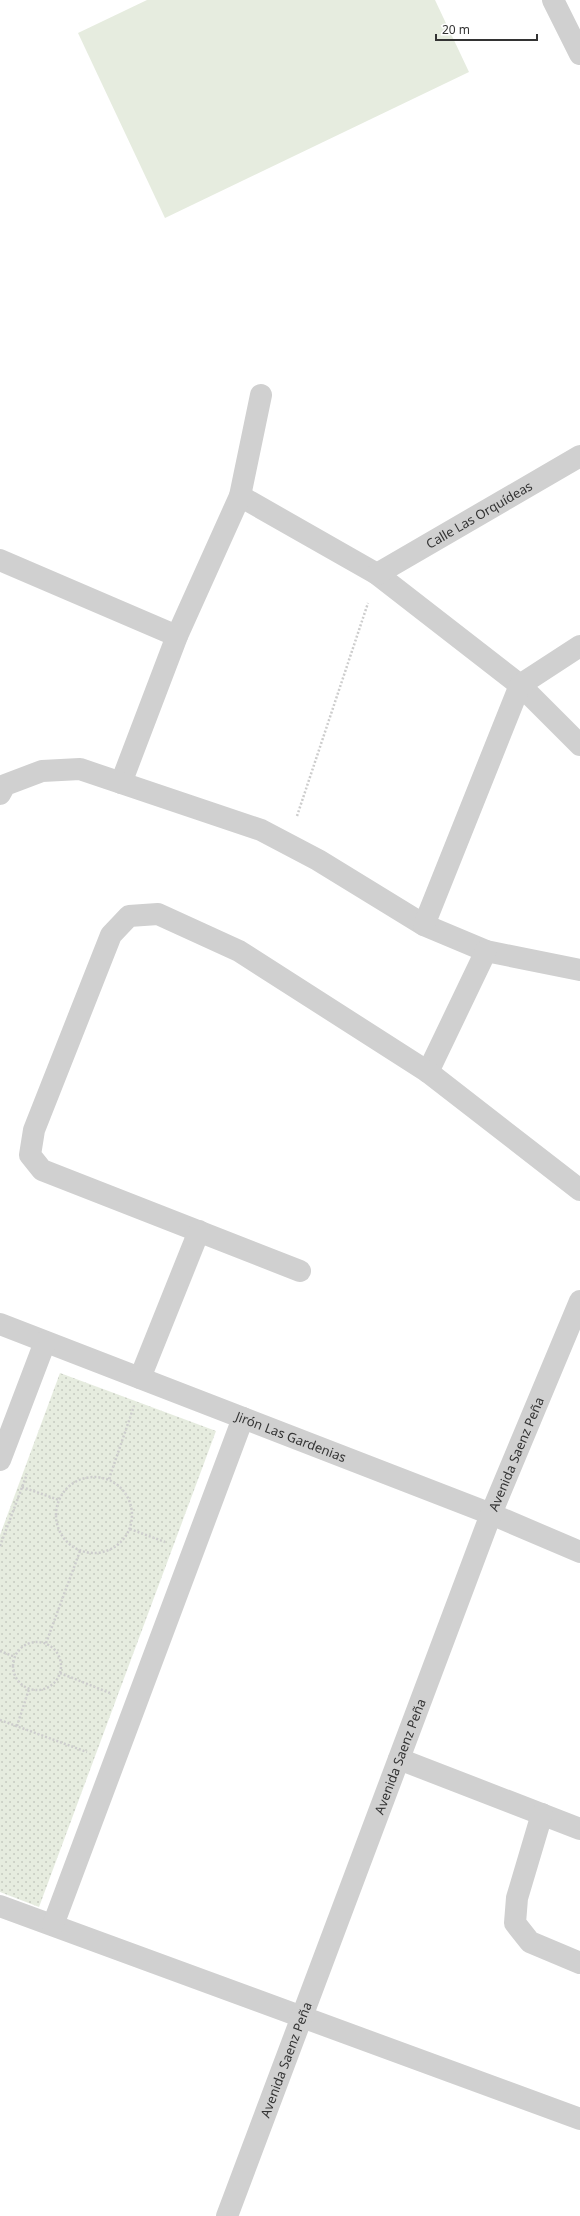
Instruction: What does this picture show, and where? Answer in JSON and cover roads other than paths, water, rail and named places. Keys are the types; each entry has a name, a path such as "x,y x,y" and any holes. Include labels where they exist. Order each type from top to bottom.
{"street":[{"path":"553,0 580,54"},
{"path":"121,783 176,636 240,496 261,395"},
{"name":"Calle Las Orquídeas","path":"377,574 580,456"},
{"path":"240,496 377,574 520,685 580,745"},
{"path":"0,560 176,636"},
{"path":"424,925 520,685 580,646"},
{"path":"2,787 42,771 80,769 261,830 288,844 424,925 486,951 580,970"},
{"path":"300,1271 42,1170 30,1155 34,1130 111,935 129,916 158,914 239,951 428,1072 580,1190"},
{"path":"428,1072 486,951"},
{"path":"140,1378 199,1231"},
{"name":"Avenida Saenz Peña","path":"227,2216 491,1514 580,1301"},
{"name":"Jirón Las Gardenias","path":"0,1324 491,1514 580,1552"},
{"path":"0,1460 45,1342"},
{"path":"53,1925 243,1418"},
{"path":"399,1759 580,1829"},
{"path":"542,1814 517,1898 515,1923 530,1942 580,1963"},
{"path":"0,1906 580,2119"}]}
